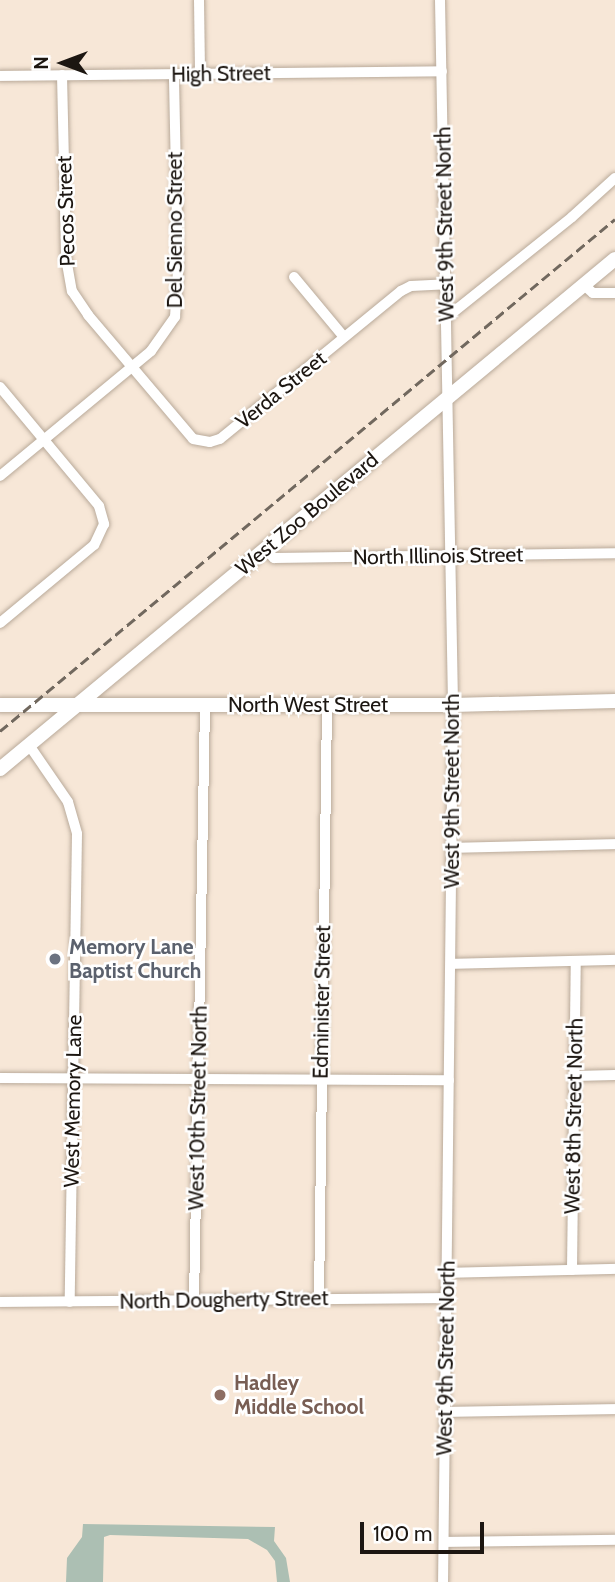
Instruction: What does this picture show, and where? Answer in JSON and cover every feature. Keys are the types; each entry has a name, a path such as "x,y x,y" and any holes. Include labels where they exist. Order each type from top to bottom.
{"main road":[{"name":"West Zoo Boulevard","path":"0,769 615,259"},
{"name":"North West Street","path":"0,705 453,705 615,701"}],"street":[{"path":"199,0 200,74"},
{"name":"West 9th Street North","path":"440,0 453,705 443,1582"},
{"name":"High Street","path":"0,76 442,71"},
{"name":"Del Sienno Street","path":"0,475 152,351 169,329 178,302 174,74"},
{"name":"Pecos Street","path":"62,75 68,278 78,302 131,367"},
{"path":"446,318 572,217 615,178"},
{"path":"294,276 344,337"},
{"name":"Verda Street","path":"131,367 186,434 193,439 210,442 220,439 401,291 411,286 446,284"},
{"path":"584,285 593,293 615,293"},
{"path":"0,387 99,506 104,528 94,545 0,623"},
{"name":"North Illinois Street","path":"265,549 274,558 615,554"},
{"name":"West 10th Street North","path":"194,1300 205,705"},
{"name":"Edminister Street","path":"319,1299 327,705"},
{"name":"West Memory Lane","path":"29,745 68,802 77,834 69,1302"},
{"path":"452,848 615,844"},
{"path":"451,964 615,960"},
{"name":"West 8th Street North","path":"572,1270 576,961"},
{"path":"575,1076 615,1075"},
{"path":"0,1078 449,1080"},
{"path":"447,1273 615,1269"},
{"name":"North Dougherty Street","path":"0,1302 447,1298"},
{"path":"446,1412 615,1409"},
{"path":"444,1542 615,1540"}],"green space":[{"path":"83,1524 275,1527 274,1541 286,1558 290,1582 277,1582 275,1561 267,1550 248,1539 110,1535 104,1537 103,1582 66,1582 67,1558 82,1537"}],"railway":[{"path":"0,731 615,219"}],"place":[{"name":"Memory Lane Baptist Church","path":"55,959"},
{"name":"Hadley Middle School","path":"220,1395"}]}
